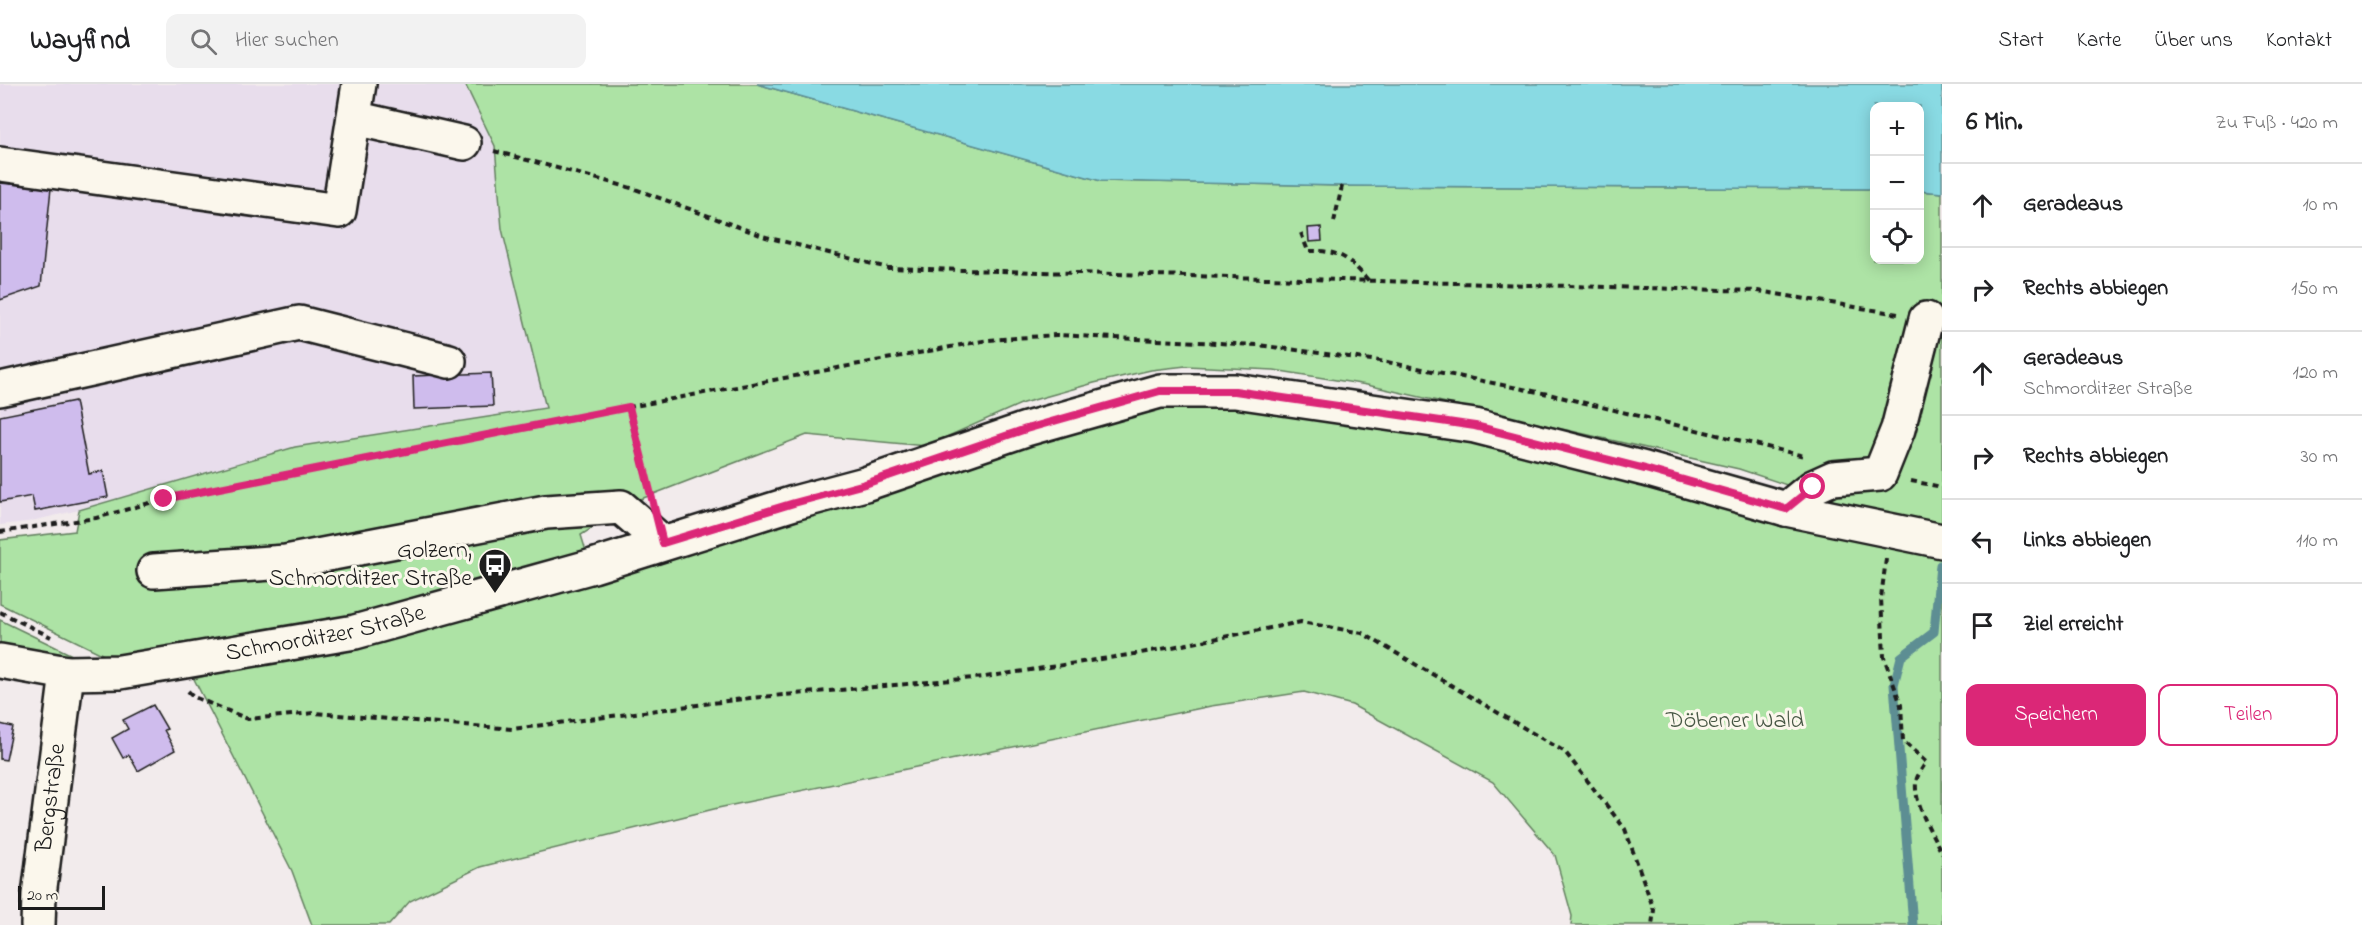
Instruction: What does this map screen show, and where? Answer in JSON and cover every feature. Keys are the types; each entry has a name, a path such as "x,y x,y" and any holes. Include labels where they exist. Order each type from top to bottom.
{"main road":[{"path":"0,164 339,211 359,84"},
{"path":"354,118 464,143"},
{"path":"1786,509 1813,487 1833,478 1880,474 1898,429 1926,319"},
{"path":"0,389 299,323 449,361"},
{"name":"Schmorditzer Straße","path":"0,661 67,673 120,672 355,632 593,566 794,503 865,484 1026,429 1160,391 1235,391 1475,426 1645,469 1786,509 1934,540"},
{"path":"154,571 286,562 546,512 599,508 621,507 663,543"},
{"name":"Bergstraße","path":"38,925 39,895 67,673"}],"path":[{"path":"464,143 635,189 766,237 888,268 1758,291 1926,319"},
{"path":"1334,222 1342,186"},
{"path":"1301,233 1308,251 1328,250 1350,260 1370,281"},
{"path":"0,532 96,518 164,499 629,407 988,340 1056,335 1258,345 1387,362 1548,394 1811,458"},
{"path":"629,407 650,492"},
{"path":"1880,474 1942,487"},
{"path":"1892,532 1881,598 1884,657 1901,705 1903,741 1926,762 1916,782 1918,797 1928,827 1942,853"},
{"path":"161,666 194,697 248,719 314,714 513,729 750,698 986,677 1141,653 1301,622 1362,633 1565,752 1625,829 1654,910 1652,925"}],"shaded area":[{"path":"0,84 465,84 495,146 502,229 547,408 295,447 79,510 27,522 0,525"}],"green space":[{"path":"465,84 757,84 1101,181 1342,186 1870,189 1870,264 1924,264 1924,191 1942,193 1942,524 1841,503 1739,469 1367,385 1274,370 1186,366 1151,370 1023,403 926,446 807,435 633,502 581,535 586,551 348,617 136,655 104,655 0,604 0,540 75,531 79,510 295,447 546,408 502,229 495,146"},
{"name":"Döbener Wald","path":"1215,402 1510,446 1832,536 1942,557 1942,925 1571,925 1572,916 1555,855 1493,782 1352,705 1304,692 1211,706 718,808 480,867 410,901 389,925 312,925 292,871 194,679 724,543 1147,407"},
{"path":"0,620 74,656 51,657 0,646"}],"water":[{"path":"757,84 1942,84 1942,193 1924,191 1924,102 1870,102 1870,189 1342,186 1101,181"}],"building":[{"path":"0,183 51,188 41,286 0,300"},
{"path":"1321,227 1322,241 1309,242 1308,228"},
{"path":"491,373 493,406 414,409 413,376"},
{"path":"75,401 89,474 103,471 108,497 35,511 32,496 0,502 0,416"},
{"path":"153,705 167,729 164,730 175,750 138,771 129,755 123,758 112,738 128,729 123,720"},
{"path":"0,724 13,727 6,760 0,759"}],"waterway":[{"path":"1913,925 1894,685 1901,657 1934,632 1940,565"}],"place":[{"name":"Golzern, Schmorditzer Straße","path":"495,594"}],"route":[{"path":"164,499 629,407 663,543 865,484 1026,429 1160,391 1235,391 1475,426 1645,469 1786,509 1813,487"}]}
